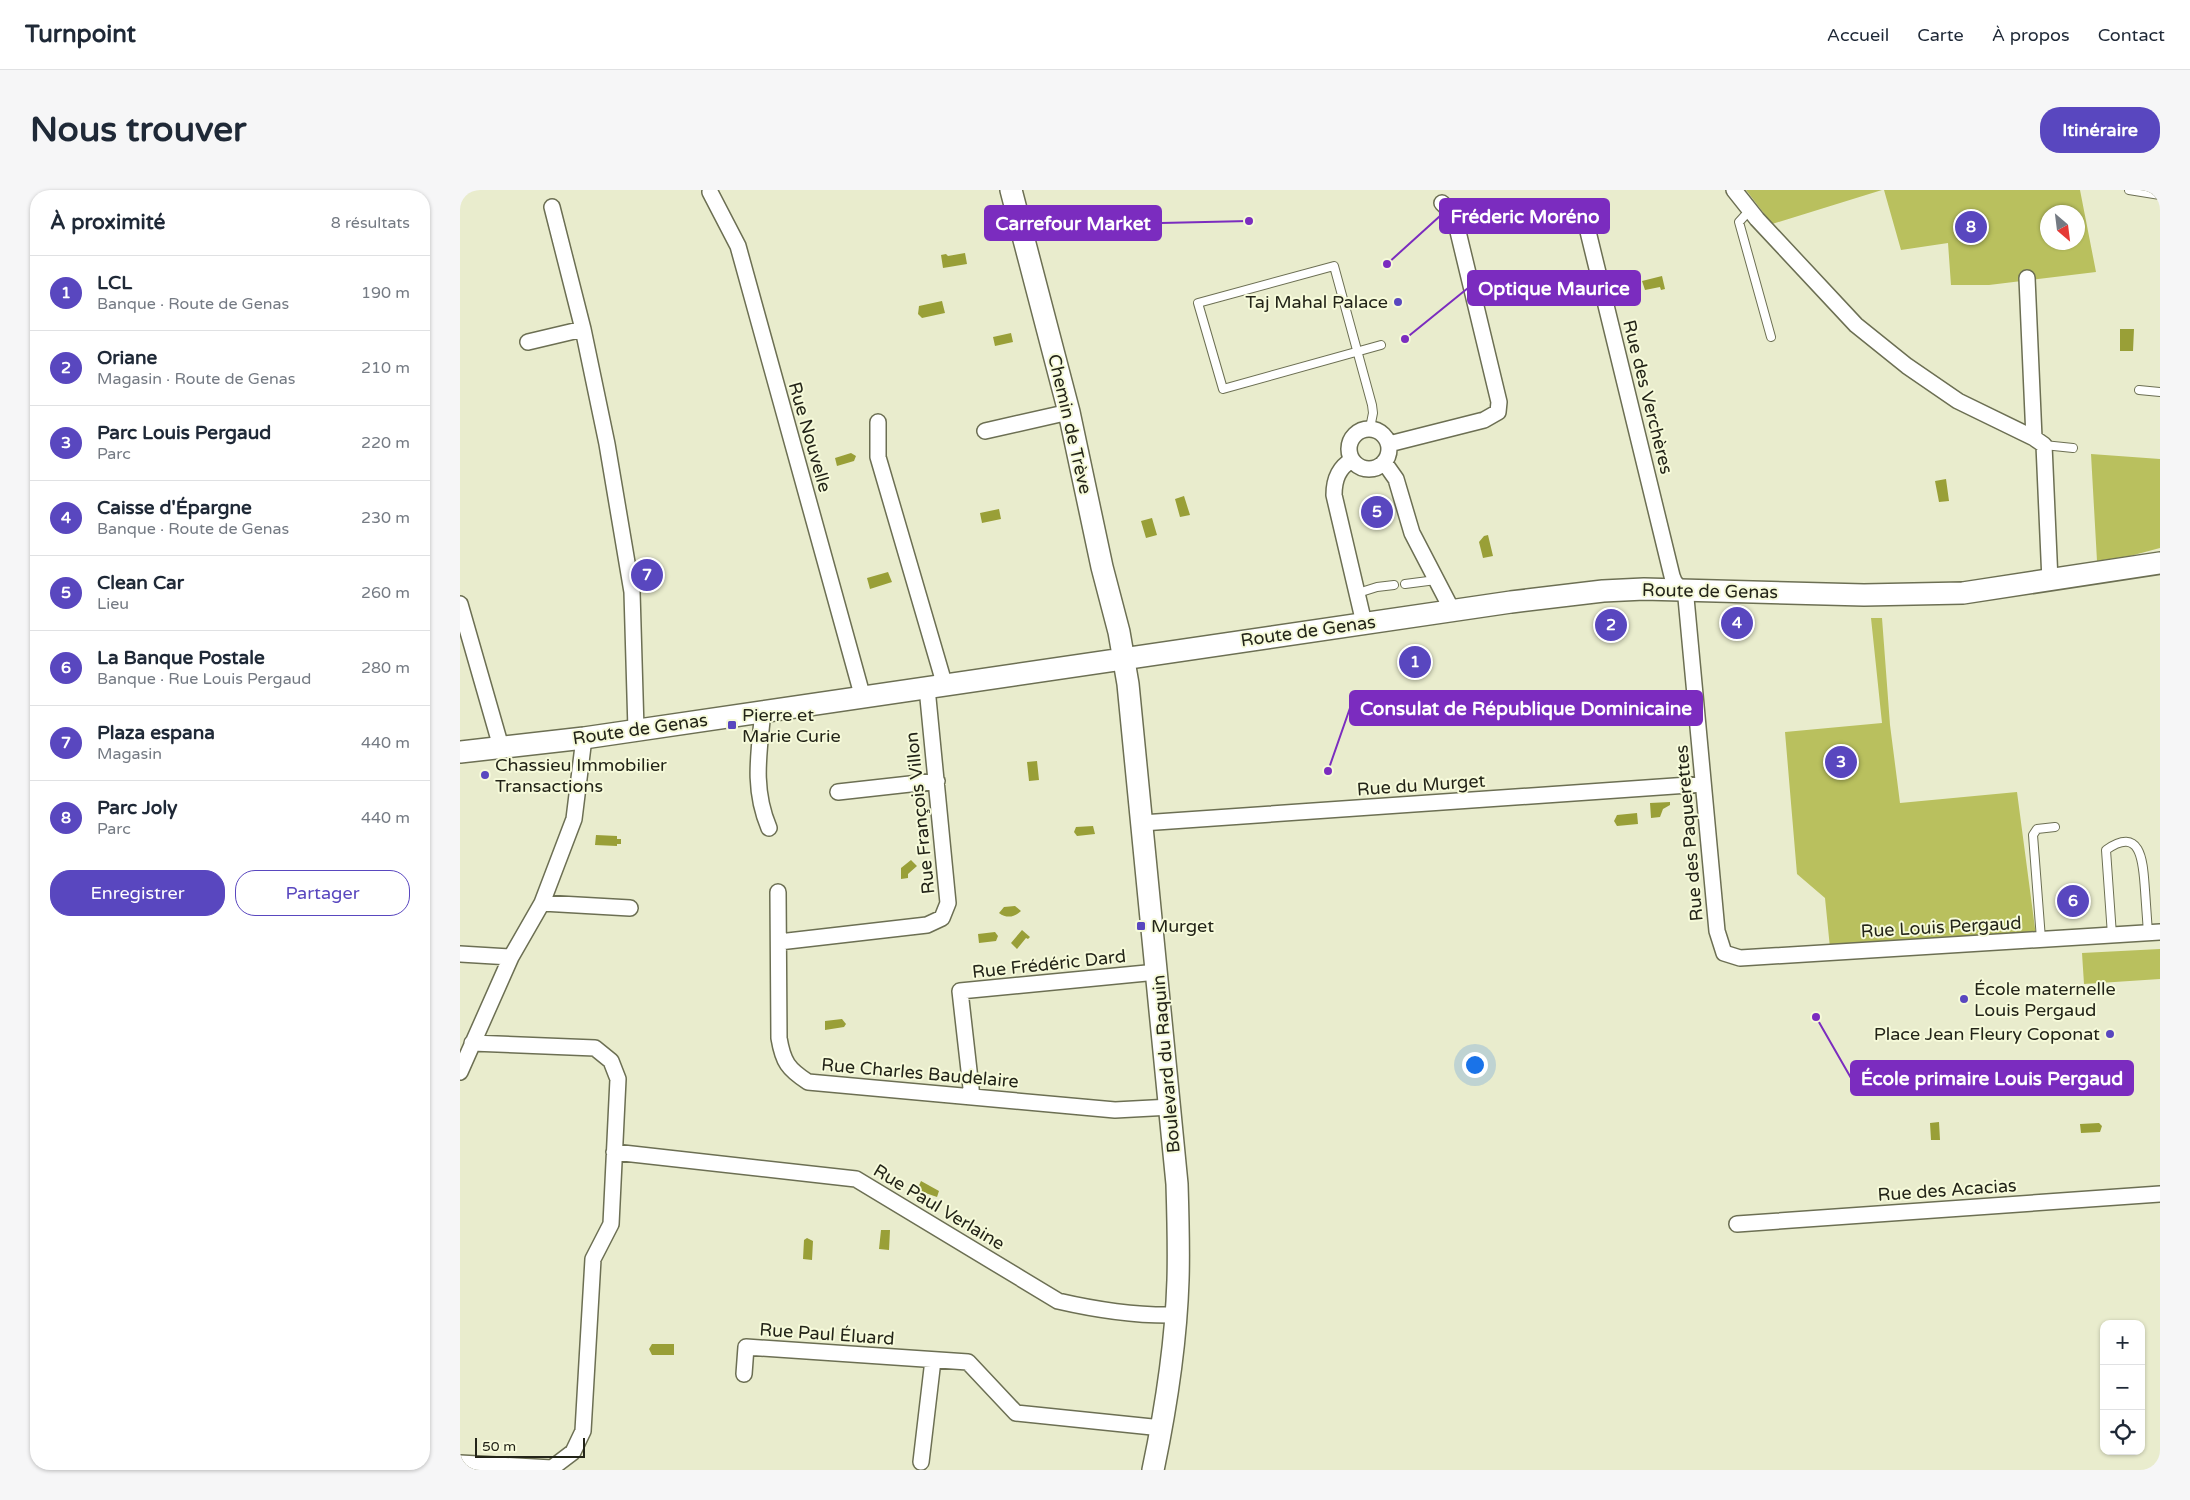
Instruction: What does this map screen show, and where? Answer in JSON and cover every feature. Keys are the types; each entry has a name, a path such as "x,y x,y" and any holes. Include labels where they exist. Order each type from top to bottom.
{"street":[{"name":"Chemin de Trève","path":"1011,190 1069,412 1123,658"},
{"path":"1734,190 1750,210 1856,325 1907,366 1958,401 2039,442"},
{"name":"Rue Nouvelle","path":"710,192 738,246 863,698"},
{"path":"1389,444 1484,420 1498,412 1499,402 1454,215 1442,203"},
{"path":"552,207 583,329 607,444 632,592 636,730"},
{"name":"Rue des Verchères","path":"1583,211 1674,581 1680,591"},
{"path":"2027,278 2050,581"},
{"path":"528,342 583,329"},
{"path":"985,431 1069,412"},
{"name":"Rue François Villon","path":"779,942 928,925 942,918 948,903 937,781 936,687 878,457 878,422"},
{"path":"1370,428 1382,433 1389,444 1388,455 1377,468 1366,469 1352,460 1349,448 1350,442 1358,432 1370,428"},
{"path":"1352,460 1336,477 1334,495 1364,623"},
{"path":"1384,462 1396,479 1412,534 1452,610"},
{"name":"Route de Genas","path":"460,752 584,738 1452,610 1603,591 1875,595 1953,593 2050,581 2160,563"},
{"name":"Rue des Paquerettes","path":"1680,591 1686,598 1717,931 1724,953"},
{"path":"460,604 501,747"},
{"name":"Boulevard du Raquin","path":"1123,658 1128,684 1171,1107 1177,1184 1178,1262 1176,1315 1162,1428 1153,1470"},
{"path":"763,711 757,771 761,808 769,828"},
{"path":"460,1072 511,957 542,903 574,819 584,738"},
{"path":"838,792 937,781"},
{"name":"Rue du Murget","path":"1142,823 1703,784"},
{"name":"Rue Charles Baudelaire","path":"778,892 779,1038 782,1056 792,1072 808,1082 1115,1110 1171,1107"},
{"path":"542,903 630,908"},
{"name":"Rue Louis Pergaud","path":"1724,953 1740,958 2154,933"},
{"path":"460,954 511,957"},
{"name":"Rue Frédéric Dard","path":"972,1097 960,991 1157,972"},
{"path":"460,1463 552,1468 573,1452 583,1431 593,1259 611,1224 618,1080 611,1061 595,1048 472,1043"},
{"name":"Rue Paul Verlaine","path":"614,1152 856,1179 1058,1301 1093,1309 1158,1316 1176,1315"},
{"name":"Rue des Acacias","path":"1737,1224 2160,1194"},
{"name":"Rue Paul Éluard","path":"744,1374 746,1347 968,1362 1016,1413 1162,1428"},
{"path":"921,1462 933,1360"}],"lane":[{"path":"2129,190 2160,195"},
{"path":"1750,210 1739,222 1771,337"},
{"path":"1370,428 1373,413 1358,351 1334,266 1198,302 1223,389 1358,351 1382,345"},
{"path":"2139,390 2160,392"},
{"path":"2039,442 2073,448"},
{"path":"1405,584 1436,580"},
{"path":"1358,593 1377,587 1394,585"},
{"path":"2041,939 2032,835 2036,829 2055,827"},
{"path":"2112,935 2106,850 2116,843 2126,842 2135,845 2142,857 2154,933"}],"shaded area":[{"path":"1746,190 1882,190 1772,224"},
{"path":"1884,190 2080,190 2083,205 2040,205 2040,250 2085,250 2085,216 2096,272 1989,285 1951,285 1948,243 1901,250"},
{"path":"965,253 967,264 943,268 941,255 946,254 948,256"},
{"path":"1662,276 1665,289 1661,290 1660,287 1645,290 1642,281"},
{"path":"942,301 945,313 922,318 918,314 919,306"},
{"path":"2120,329 2134,329 2133,351 2120,351"},
{"path":"1011,333 1013,342 995,346 993,337"},
{"path":"851,453 856,456 854,461 837,466 835,458"},
{"path":"2091,454 2160,459 2160,548 2130,556 2097,561"},
{"path":"1946,479 1949,501 1939,502 1935,481"},
{"path":"1184,496 1190,515 1180,517 1175,499"},
{"path":"999,509 1001,519 982,523 980,513"},
{"path":"1152,518 1157,535 1146,538 1141,521"},
{"path":"1488,535 1493,556 1483,558 1479,542 1484,536"},
{"path":"888,572 892,582 870,589 867,578"},
{"path":"1871,618 1882,618 1890,725 1900,803 2017,792 2036,936 1830,948 1825,898 1797,874 1785,732 1882,723"},
{"path":"1037,761 1039,780 1029,781 1027,762"},
{"path":"1670,802 1670,805 1663,809 1660,817 1651,818 1650,803"},
{"path":"1637,813 1638,824 1617,826 1614,821 1617,815"},
{"path":"1093,826 1095,834 1077,836 1074,832 1076,827"},
{"path":"596,835 617,836 617,839 621,839 621,844 617,844 617,846 595,845"},
{"path":"911,860 917,866 908,874 908,878 901,879 901,868"},
{"path":"1015,906 1021,911 1014,916 1008,917 999,913 1004,907"},
{"path":"1022,930 1030,937 1026,938 1017,949 1011,943"},
{"path":"995,932 998,936 996,941 979,943 978,934"},
{"path":"2160,949 2160,979 2084,984 2082,953"},
{"path":"842,1019 846,1024 844,1027 825,1030 825,1021"},
{"path":"1939,1122 1940,1140 1931,1140 1930,1123"},
{"path":"2099,1123 2102,1126 2100,1132 2081,1133 2080,1124"},
{"path":"921,1181 939,1191 937,1197 917,1190"},
{"path":"881,1230 890,1230 889,1250 879,1249"},
{"path":"807,1238 813,1241 812,1260 803,1259 804,1240"},
{"path":"652,1344 674,1344 674,1355 652,1355 649,1349"}],"place":[{"name":"Carrefour Market","path":"1249,221"},
{"name":"Parc Joly","path":"1971,227"},
{"name":"Fréderic Moréno","path":"1387,264"},
{"name":"Taj Mahal Palace","path":"1398,302"},
{"name":"Optique Maurice","path":"1405,339"},
{"name":"Clean Car","path":"1377,512"},
{"name":"Plaza espana","path":"647,575"},
{"name":"Caisse d'Épargne","path":"1737,623"},
{"name":"Oriane","path":"1611,625"},
{"name":"LCL","path":"1415,662"},
{"name":"Pierre et Marie Curie","path":"732,725"},
{"name":"Parc Louis Pergaud","path":"1841,762"},
{"name":"Consulat de République Dominicaine","path":"1328,771"},
{"name":"Chassieu Immobilier Transactions","path":"485,775"},
{"name":"La Banque Postale","path":"2073,901"},
{"name":"Murget","path":"1141,926"},
{"name":"École maternelle Louis Pergaud","path":"1964,999"},
{"name":"École primaire Louis Pergaud","path":"1816,1017"},
{"name":"Place Jean Fleury Coponat","path":"2110,1034"}]}
